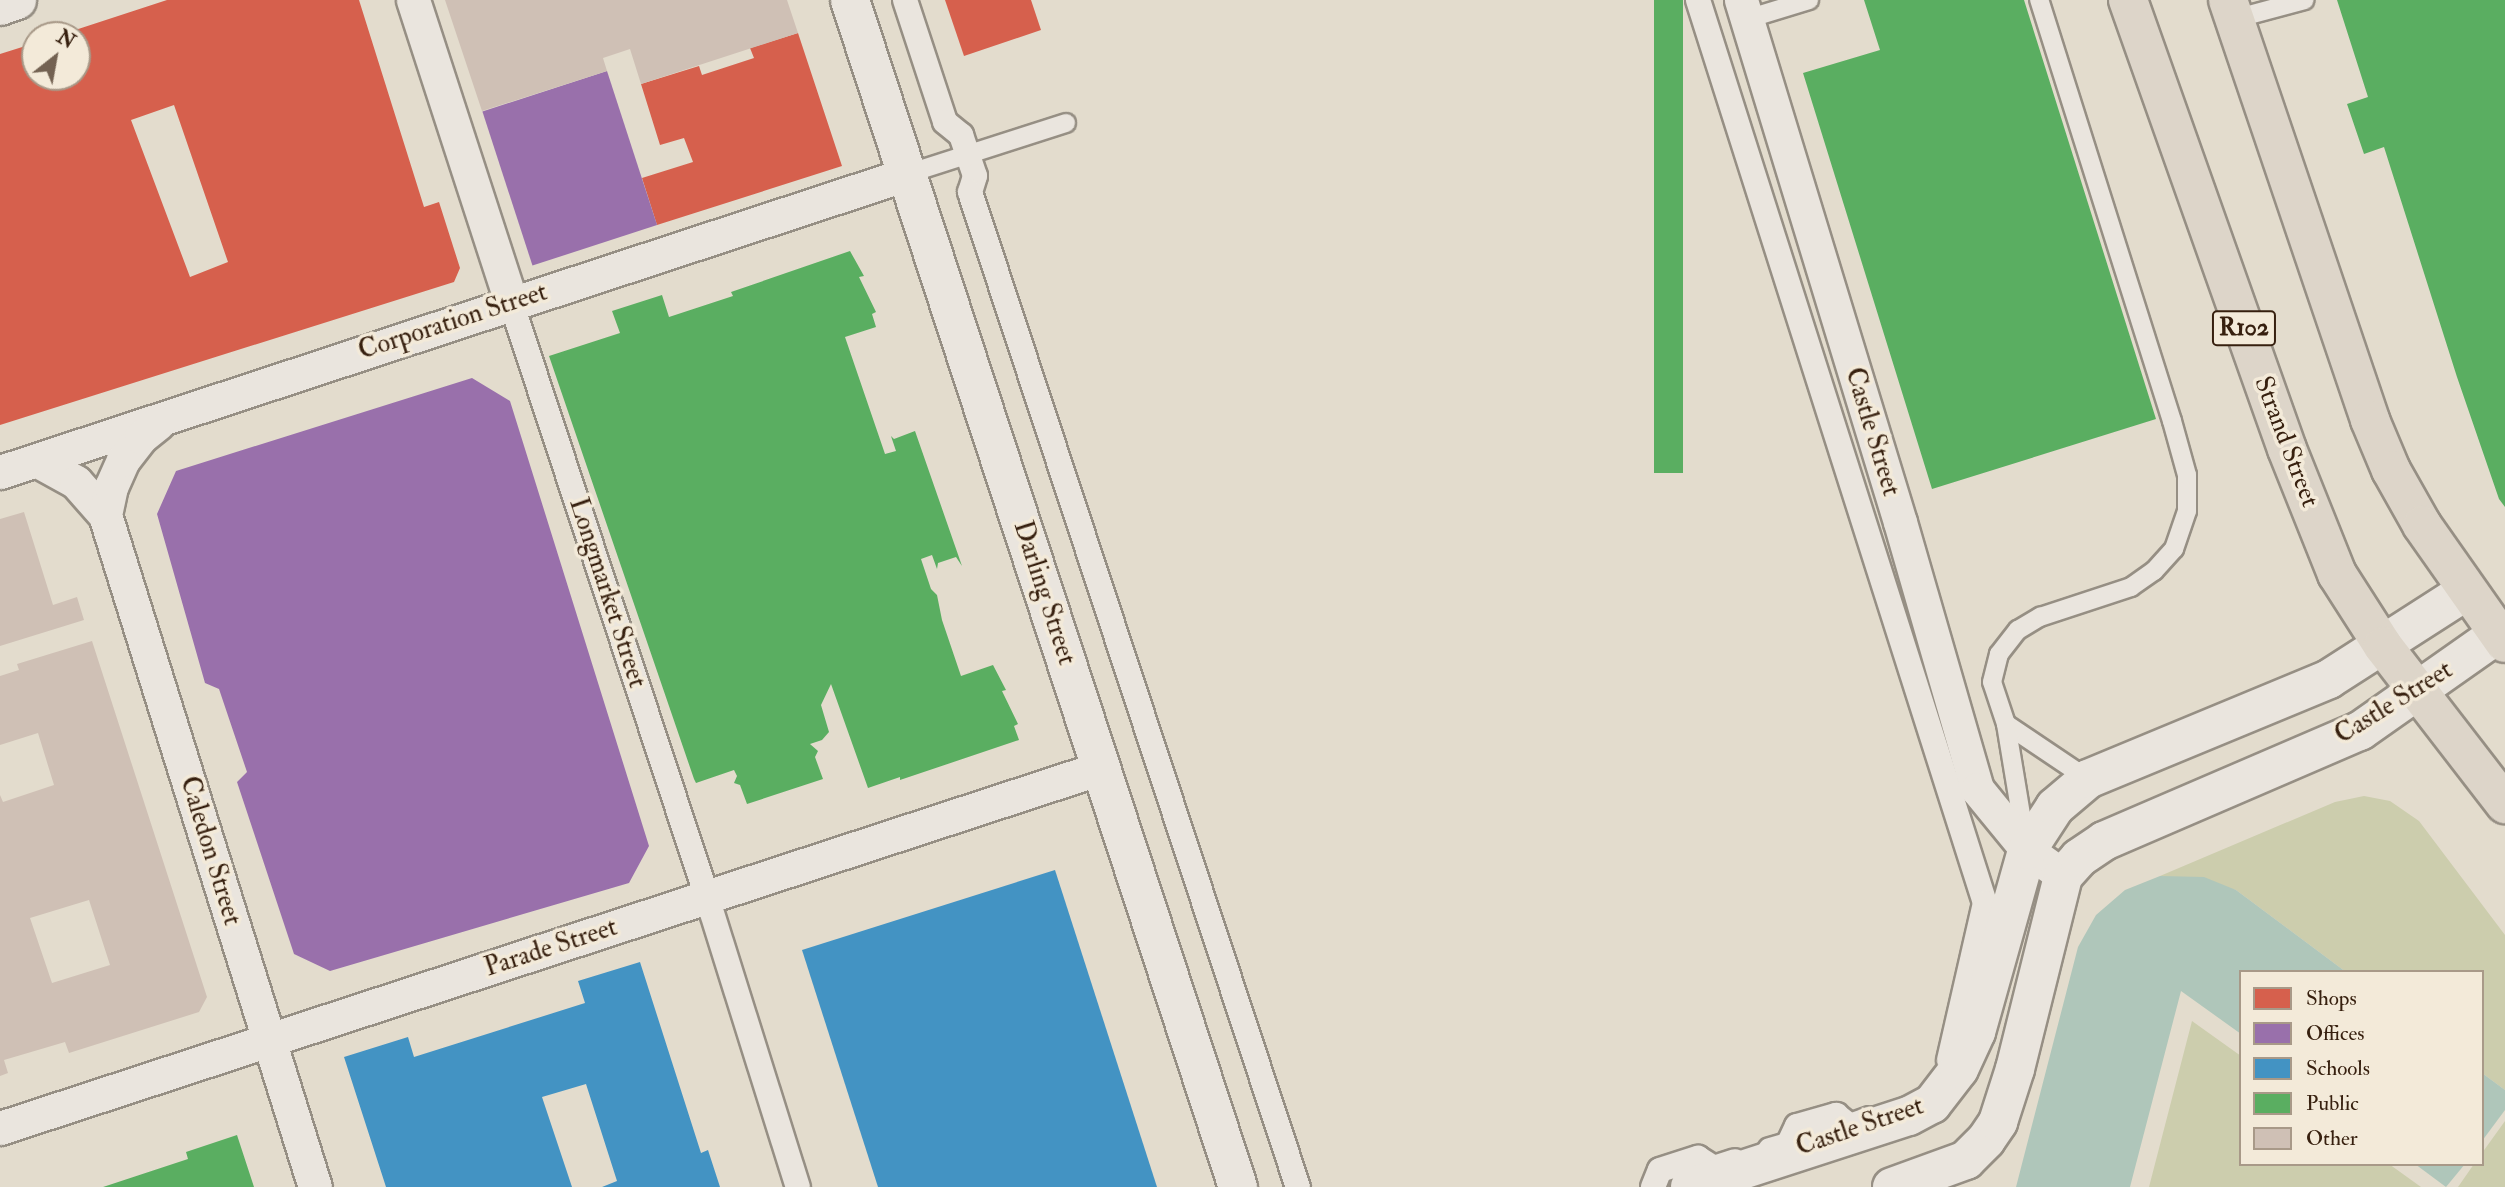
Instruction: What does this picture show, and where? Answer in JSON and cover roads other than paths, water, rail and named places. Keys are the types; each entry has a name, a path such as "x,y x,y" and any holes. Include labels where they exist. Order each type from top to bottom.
{"main road":[{"path":"0,6 17,0"},
{"name":"Darling Street","path":"850,0 1238,1187"},
{"name":"Strand Street","path":"2128,0 2287,449 2337,574 2383,646 2505,804"},
{"path":"2231,9 2370,420 2391,470 2422,525 2501,639"},
{"name":"Castle Street","path":"1690,1187 1766,1160 1909,1116 1932,1104 1959,1069 1976,1032 2027,850 2055,807 2088,779 2329,679 2466,591"},
{"name":"Castle Street","path":"2063,876 2079,858 2104,841 2360,730 2501,639"},
{"path":"1892,1187 1966,1160 1986,1140 1998,1122 2015,1069 2063,876"}],"street":[{"name":"Longmarket Street","path":"413,0 707,897 798,1187"},
{"path":"905,0 945,122 961,135 975,176 970,192 1298,1187"},
{"path":"1653,1187 1660,1170 1698,1158 1714,1168 1788,1145 1797,1126 1836,1115 1850,1126 1928,1097 1944,1076 1985,903 1698,0"},
{"name":"Castle Street","path":"1744,9 1977,789 2027,850 2063,876"},
{"name":"Corporation Street","path":"0,472 906,174"},
{"path":"105,515 111,487 123,460 141,437 164,419"},
{"name":"Caledon Street","path":"37,461 76,482 105,515 315,1187"},
{"name":"Parade Street","path":"0,1128 1101,768"}],"lane":[{"path":"1744,9 1809,0"},
{"path":"2027,850 2006,724 1992,682 1999,654 2018,630 2040,617 2132,587 2154,571 2174,549 2187,512 2187,475 2172,421 2039,0"},
{"path":"2231,9 2305,0"},
{"path":"906,174 1066,124"},
{"path":"2006,724 2088,779"}]}
